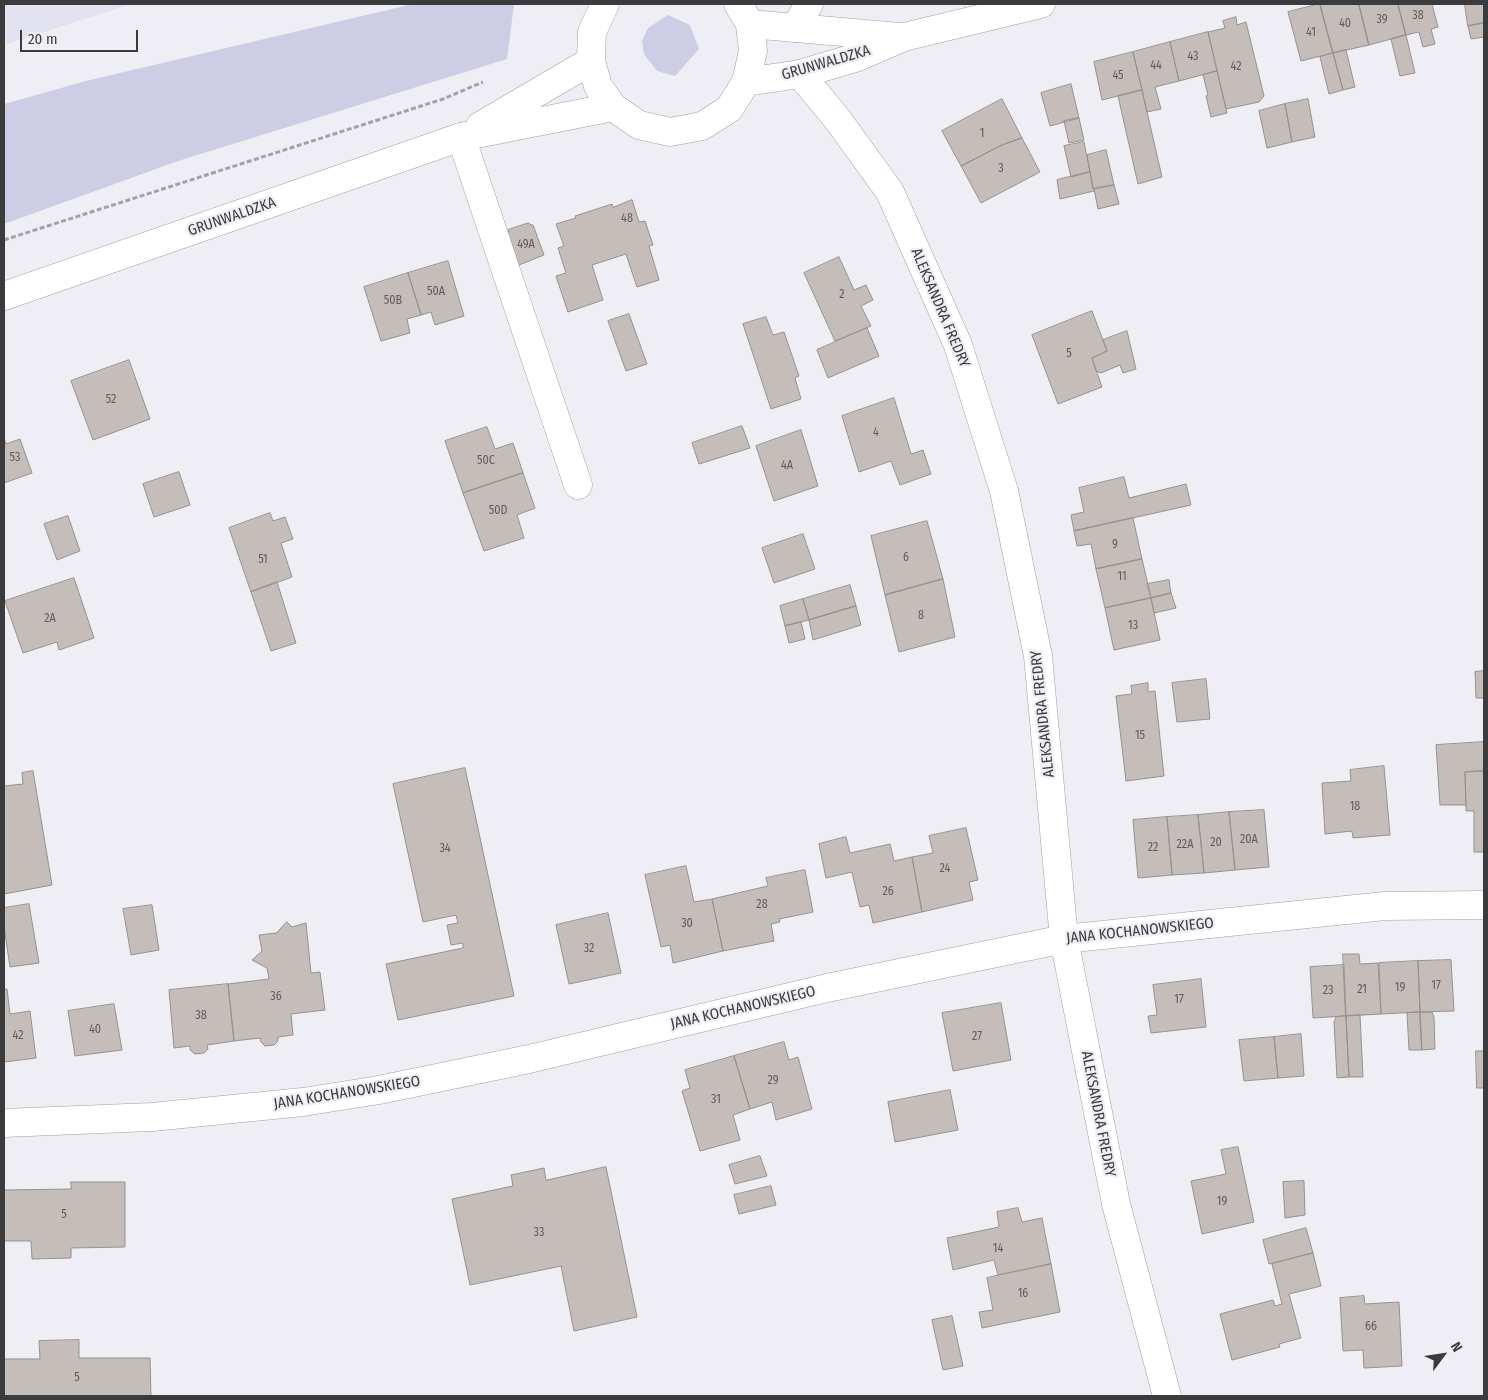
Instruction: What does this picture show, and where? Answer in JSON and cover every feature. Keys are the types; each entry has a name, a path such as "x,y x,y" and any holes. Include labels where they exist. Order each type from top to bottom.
{"street":[{"path":"605,4 592,32 590,61 598,86 613,107 639,125 670,132 702,126 729,109 746,82 753,50 744,14"},
{"path":"795,28 809,4"},
{"name":"GRUNWALDZKA","path":"746,82 800,74 858,57 904,37 1040,4"},
{"name":"GRUNWALDZKA","path":"744,14 795,28 904,37"},
{"name":"GRUNWALDZKA","path":"461,137 590,61"},
{"name":"ALEKSANDRA FREDRY","path":"800,74 838,120 890,192 958,345 1001,482 1038,656 1064,939 1116,1204 1167,1396"},
{"name":"GRUNWALDZKA","path":"4,296 461,137 613,107"},
{"path":"461,137 578,485"},
{"name":"JANA KOCHANOWSKIEGO","path":"4,1123 152,1117 303,1102 379,1090 529,1059 827,988 1064,939 1385,906 1484,905"}],"path":[{"path":"4,240 443,99 484,81"}],"shaded area":[{"path":"4,4 131,4 4,45"},
{"path":"413,4 514,4 507,59 178,161 4,224 4,104 86,81"},
{"path":"668,15 690,25 699,49 675,76 657,71 644,54 642,41 648,28"}],"building":[{"path":"1320,4 1359,4 1369,45 1333,53"},
{"path":"1320,4 1333,53 1301,61 1288,12"},
{"path":"1359,4 1398,4 1406,35 1369,45"},
{"path":"1398,4 1432,4 1438,27 1431,29 1435,44 1423,47 1419,32 1406,35"},
{"path":"1465,4 1484,4 1484,23 1468,26"},
{"path":"1236,17 1237,25 1246,22 1264,96 1259,102 1226,109 1208,32 1225,28 1223,21"},
{"path":"1484,23 1484,37 1471,39 1468,26"},
{"path":"1208,32 1217,71 1179,81 1170,42"},
{"path":"1406,35 1415,73 1400,76 1391,39"},
{"path":"1170,42 1179,81 1155,87 1161,109 1147,112 1133,52"},
{"path":"1346,50 1355,87 1343,90 1333,53"},
{"path":"1133,52 1142,90 1102,100 1094,62"},
{"path":"1333,53 1343,90 1329,94 1320,57"},
{"path":"1217,71 1227,113 1211,117 1203,75"},
{"path":"1071,84 1079,118 1050,126 1041,93"},
{"path":"1142,90 1162,177 1138,184 1118,96"},
{"path":"1002,99 1022,138 1002,145 961,166 942,131"},
{"path":"1308,99 1315,137 1292,142 1285,104"},
{"path":"1285,104 1292,142 1267,148 1259,111"},
{"path":"1079,118 1084,140 1069,143 1064,121"},
{"path":"1022,138 1040,172 981,203 961,166 1002,145"},
{"path":"1084,142 1090,172 1071,177 1064,146"},
{"path":"1106,150 1114,185 1093,189 1087,155"},
{"path":"1090,172 1094,191 1060,199 1057,180"},
{"path":"1114,185 1119,204 1098,209 1094,189"},
{"path":"632,200 639,222 645,221 653,245 649,246 659,280 637,287 626,254 592,265 603,300 568,312 556,276 566,273 558,248 564,246 556,224 612,204 613,207"},
{"path":"529,223 533,225 544,255 519,265 508,230"},
{"path":"839,257 854,290 866,285 873,300 861,306 871,326 835,341 804,273"},
{"path":"448,261 464,316 435,325 431,312 421,315 408,273"},
{"path":"408,273 421,315 407,319 410,333 381,341 364,287"},
{"path":"1092,311 1107,351 1092,358 1102,387 1058,404 1032,335"},
{"path":"629,314 647,364 626,371 608,321"},
{"path":"766,317 773,335 784,332 799,376 795,378 801,399 771,409 743,324"},
{"path":"867,328 879,356 828,378 817,350"},
{"path":"1127,331 1136,369 1123,373 1120,365 1101,373 1096,371 1092,358 1107,351 1103,340"},
{"path":"129,360 150,419 93,440 71,381"},
{"path":"894,398 911,454 923,450 931,474 900,485 891,461 859,472 842,416"},
{"path":"742,426 750,448 699,464 692,443"},
{"path":"487,427 495,449 513,443 523,473 463,493 445,441"},
{"path":"801,430 818,486 774,501 756,446"},
{"path":"4,438 6,444 20,439 32,473 4,483"},
{"path":"179,472 190,505 154,517 143,484"},
{"path":"523,473 535,508 517,515 524,538 484,551 463,493"},
{"path":"1124,477 1129,498 1186,484 1191,505 1074,531 1071,515 1084,512 1079,488"},
{"path":"270,513 273,521 285,517 293,539 281,543 292,577 251,592 229,528"},
{"path":"68,516 80,551 57,560 44,524"},
{"path":"1133,518 1142,559 1096,569 1091,544 1077,546 1074,531"},
{"path":"927,521 943,579 885,595 871,536"},
{"path":"803,534 815,569 774,583 762,548"},
{"path":"1142,559 1151,598 1105,608 1096,569"},
{"path":"74,578 94,638 59,650 57,642 23,653 5,601"},
{"path":"943,579 955,637 899,652 885,595"},
{"path":"1169,580 1171,593 1151,598 1147,584"},
{"path":"277,582 296,643 271,651 251,592"},
{"path":"850,585 856,606 809,620 803,599"},
{"path":"1171,593 1176,608 1154,613 1151,598"},
{"path":"1151,598 1160,640 1114,650 1105,608"},
{"path":"803,599 809,620 785,626 780,606"},
{"path":"856,606 861,625 813,640 809,620"},
{"path":"801,622 805,639 789,643 785,626"},
{"path":"1484,671 1484,698 1476,698 1475,672"},
{"path":"1206,679 1210,719 1177,722 1172,683"},
{"path":"1148,683 1148,692 1155,691 1164,776 1126,781 1116,696 1132,694 1131,686"},
{"path":"1484,742 1484,771 1465,772 1466,805 1440,805 1436,745"},
{"path":"1384,766 1390,835 1353,838 1352,831 1325,834 1322,783 1351,781 1350,770"},
{"path":"465,768 514,996 398,1020 386,964 463,948 463,943 451,945 447,925 458,923 456,915 423,922 393,784"},
{"path":"33,771 52,885 4,894 4,786 23,784 22,773"},
{"path":"1484,771 1484,852 1474,852 1474,811 1466,811 1465,772"},
{"path":"1264,810 1269,867 1235,870 1229,812"},
{"path":"1229,812 1235,870 1204,873 1198,815"},
{"path":"1198,815 1204,873 1172,875 1167,817"},
{"path":"1167,817 1172,875 1138,878 1133,820"},
{"path":"966,828 978,880 969,882 973,900 922,912 912,857 933,853 929,836"},
{"path":"846,837 850,853 890,844 894,861 912,857 922,912 873,923 869,905 860,907 852,872 826,878 819,844"},
{"path":"686,866 694,902 712,899 723,951 673,963 670,945 661,947 645,875"},
{"path":"805,870 813,912 779,919 780,922 771,924 774,941 723,951 712,899 768,886 766,878"},
{"path":"29,904 39,963 10,967 4,927 4,908"},
{"path":"152,905 159,950 131,955 123,909"},
{"path":"608,913 621,973 569,984 556,925"},
{"path":"287,922 292,927 306,923 311,973 320,972 325,1010 291,1014 293,1035 278,1037 278,1041 274,1045 265,1046 260,1038 234,1041 228,984 269,979 267,968 252,960 262,951 259,935 276,933"},
{"path":"1343,954 1359,954 1360,964 1378,963 1381,1014 1346,1016"},
{"path":"1451,960 1454,1011 1420,1012 1418,961"},
{"path":"1418,961 1420,1012 1381,1014 1379,963"},
{"path":"1344,965 1346,1016 1313,1018 1310,967"},
{"path":"1201,979 1206,1027 1151,1033 1148,1016 1157,1015 1153,985"},
{"path":"228,984 234,1041 207,1045 208,1049 204,1053 195,1054 190,1050 190,1046 174,1048 169,990"},
{"path":"4,989 7,989 10,1014 30,1011 36,1058 4,1062"},
{"path":"1001,1003 1011,1060 953,1071 942,1013"},
{"path":"114,1004 122,1050 75,1056 68,1011"},
{"path":"1420,1012 1432,1012 1434,1017 1435,1049 1422,1050"},
{"path":"1420,1012 1422,1050 1409,1050 1407,1013"},
{"path":"1360,1015 1363,1077 1349,1077 1346,1016"},
{"path":"1346,1016 1349,1077 1337,1078 1334,1022 1336,1017"},
{"path":"1301,1034 1304,1076 1278,1078 1274,1037"},
{"path":"1274,1037 1278,1078 1244,1081 1239,1040"},
{"path":"784,1042 789,1060 798,1057 812,1109 776,1120 772,1102 750,1109 734,1056"},
{"path":"1476,1051 1484,1051 1484,1088 1477,1088"},
{"path":"734,1056 750,1109 733,1115 740,1140 700,1151 682,1091 690,1088 685,1070"},
{"path":"950,1090 958,1130 895,1142 888,1102"},
{"path":"1238,1147 1254,1222 1202,1234 1191,1181 1226,1174 1221,1150"},
{"path":"760,1156 767,1176 735,1184 729,1165"},
{"path":"606,1167 637,1317 574,1331 561,1266 470,1285 452,1199 513,1186 511,1175 544,1168 546,1180"},
{"path":"1304,1181 1305,1215 1285,1218 1283,1182"},
{"path":"71,1182 125,1182 125,1247 71,1248 71,1258 32,1259 31,1241 4,1241 4,1190 71,1189"},
{"path":"771,1186 776,1205 739,1214 734,1195"},
{"path":"1018,1208 1022,1222 1042,1218 1051,1264 998,1275 994,1260 953,1270 947,1238 999,1227 997,1212"},
{"path":"1306,1228 1313,1253 1269,1264 1263,1240"},
{"path":"1313,1253 1321,1286 1289,1294 1301,1338 1279,1344 1280,1347 1232,1360 1220,1314 1273,1300 1275,1306 1282,1304 1272,1264"},
{"path":"1051,1264 1060,1312 982,1328 979,1312 993,1310 987,1278"},
{"path":"1364,1296 1365,1304 1399,1302 1402,1366 1364,1368 1363,1350 1343,1351 1340,1298"},
{"path":"952,1316 963,1366 943,1370 932,1320"},
{"path":"79,1340 79,1358 150,1358 151,1396 4,1396 4,1359 40,1359 39,1341"}]}
